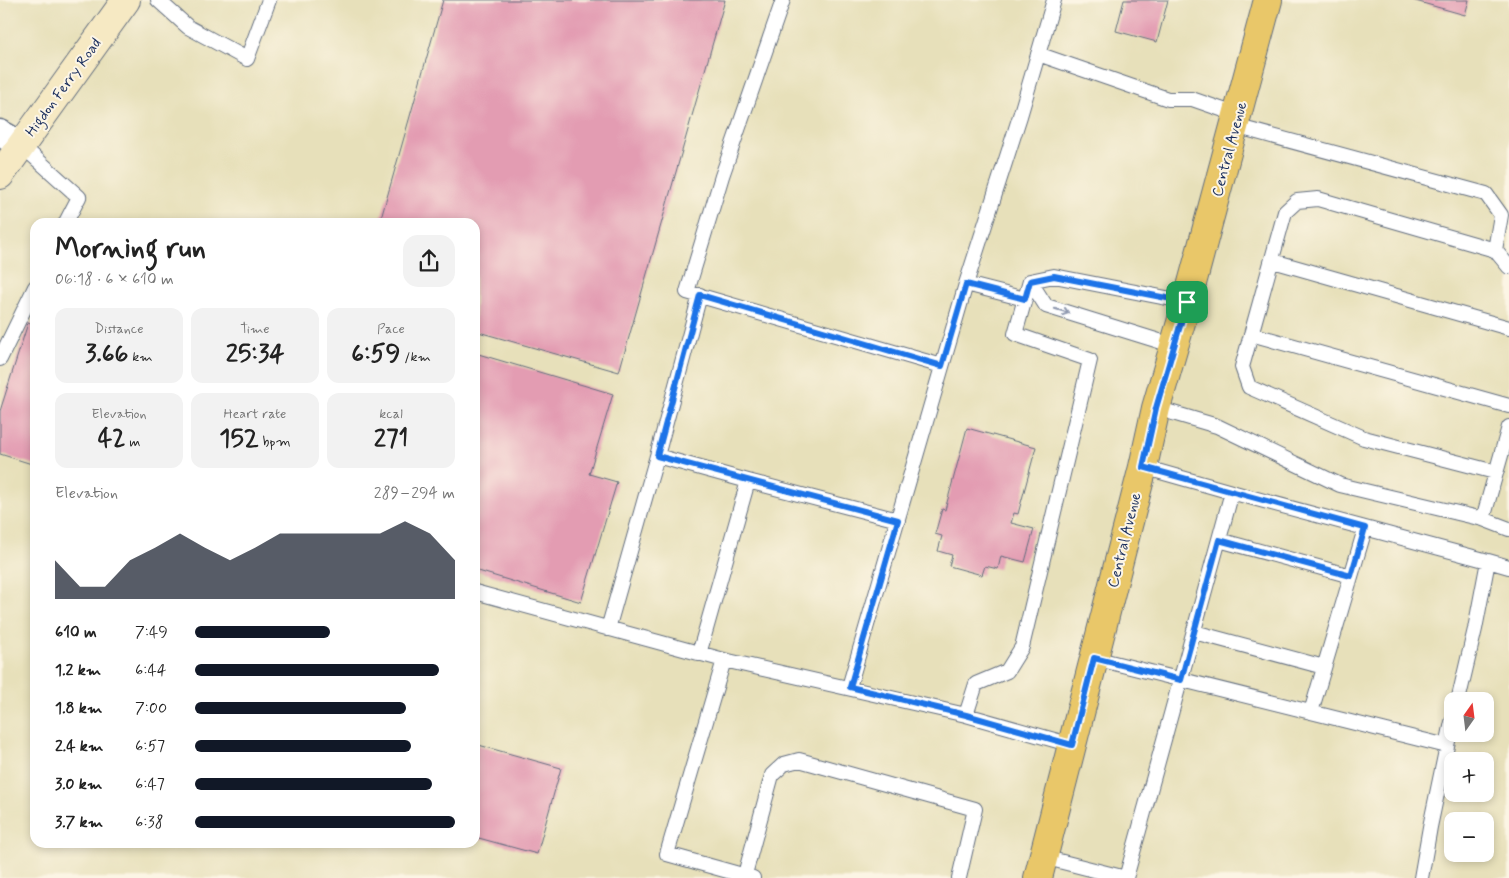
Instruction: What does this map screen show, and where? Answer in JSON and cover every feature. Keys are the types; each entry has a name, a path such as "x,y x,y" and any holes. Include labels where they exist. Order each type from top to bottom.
{"main road":[{"name":"Higdon Ferry Road","path":"0,175 10,140 126,0"},
{"name":"Central Avenue","path":"1040,868 1143,467 1156,408 1175,346 1268,0"}],"lane":[{"path":"158,0 188,27 247,60 269,0"},
{"path":"782,0 722,176 687,292 942,366"},
{"path":"850,687 966,284 1020,116 1054,0"},
{"path":"1038,54 1168,99 1192,99 1236,120 1486,194 1501,215 1495,250"},
{"path":"10,140 78,197 68,218"},
{"path":"1495,472 1364,438 1249,387 1242,367 1273,261 1285,212 1297,201 1318,199 1495,250 1509,267"},
{"path":"1273,261 1509,328"},
{"path":"1030,281 1054,276 1187,302"},
{"path":"966,715 976,684 1007,671 1022,647 1090,360 1015,334 1030,281"},
{"path":"1030,281 1046,306 1175,346"},
{"path":"966,284 1025,299"},
{"path":"608,629 700,295"},
{"path":"0,359 30,297"},
{"path":"1251,334 1509,406"},
{"path":"1156,408 1217,426 1340,485 1483,519 1509,529"},
{"path":"1483,519 1509,427"},
{"path":"657,456 898,520"},
{"path":"1143,467 1509,567"},
{"path":"699,654 748,480"},
{"path":"1040,868 1126,878 1232,492"},
{"path":"1311,712 1365,528"},
{"path":"1219,540 1351,576"},
{"path":"1460,692 1488,561"},
{"path":"480,593 699,654 966,715 1072,745"},
{"path":"1194,632 1324,667"},
{"path":"1094,658 1447,746"},
{"path":"724,660 667,854 747,877 772,775 784,764 799,760 975,810 959,878"},
{"path":"1421,878 1448,742"}],"building":[{"path":"443,0 725,0 619,372 480,332 480,218 381,218"},
{"path":"1124,0 1168,0 1157,42 1116,31"},
{"path":"1412,0 1469,0 1465,15"},
{"path":"28,323 30,324 30,463 0,454 0,411"},
{"path":"480,354 613,394 589,474 617,482 581,602 480,572"},
{"path":"967,428 1036,447 1018,514 1014,513 1011,523 1034,529 1025,562 1001,556 998,569 985,566 982,575 949,566 952,555 938,551 942,536 935,534 942,509 945,510"},
{"path":"480,745 561,768 537,854 480,838"}],"route":[{"path":"1054,276 1187,302 1156,408 1143,467 1365,528 1351,576 1219,540 1181,680 1094,658 1072,745 966,715 850,687 898,520 657,456 700,295 942,366 966,284 1025,299 1030,281 1054,276"}]}
